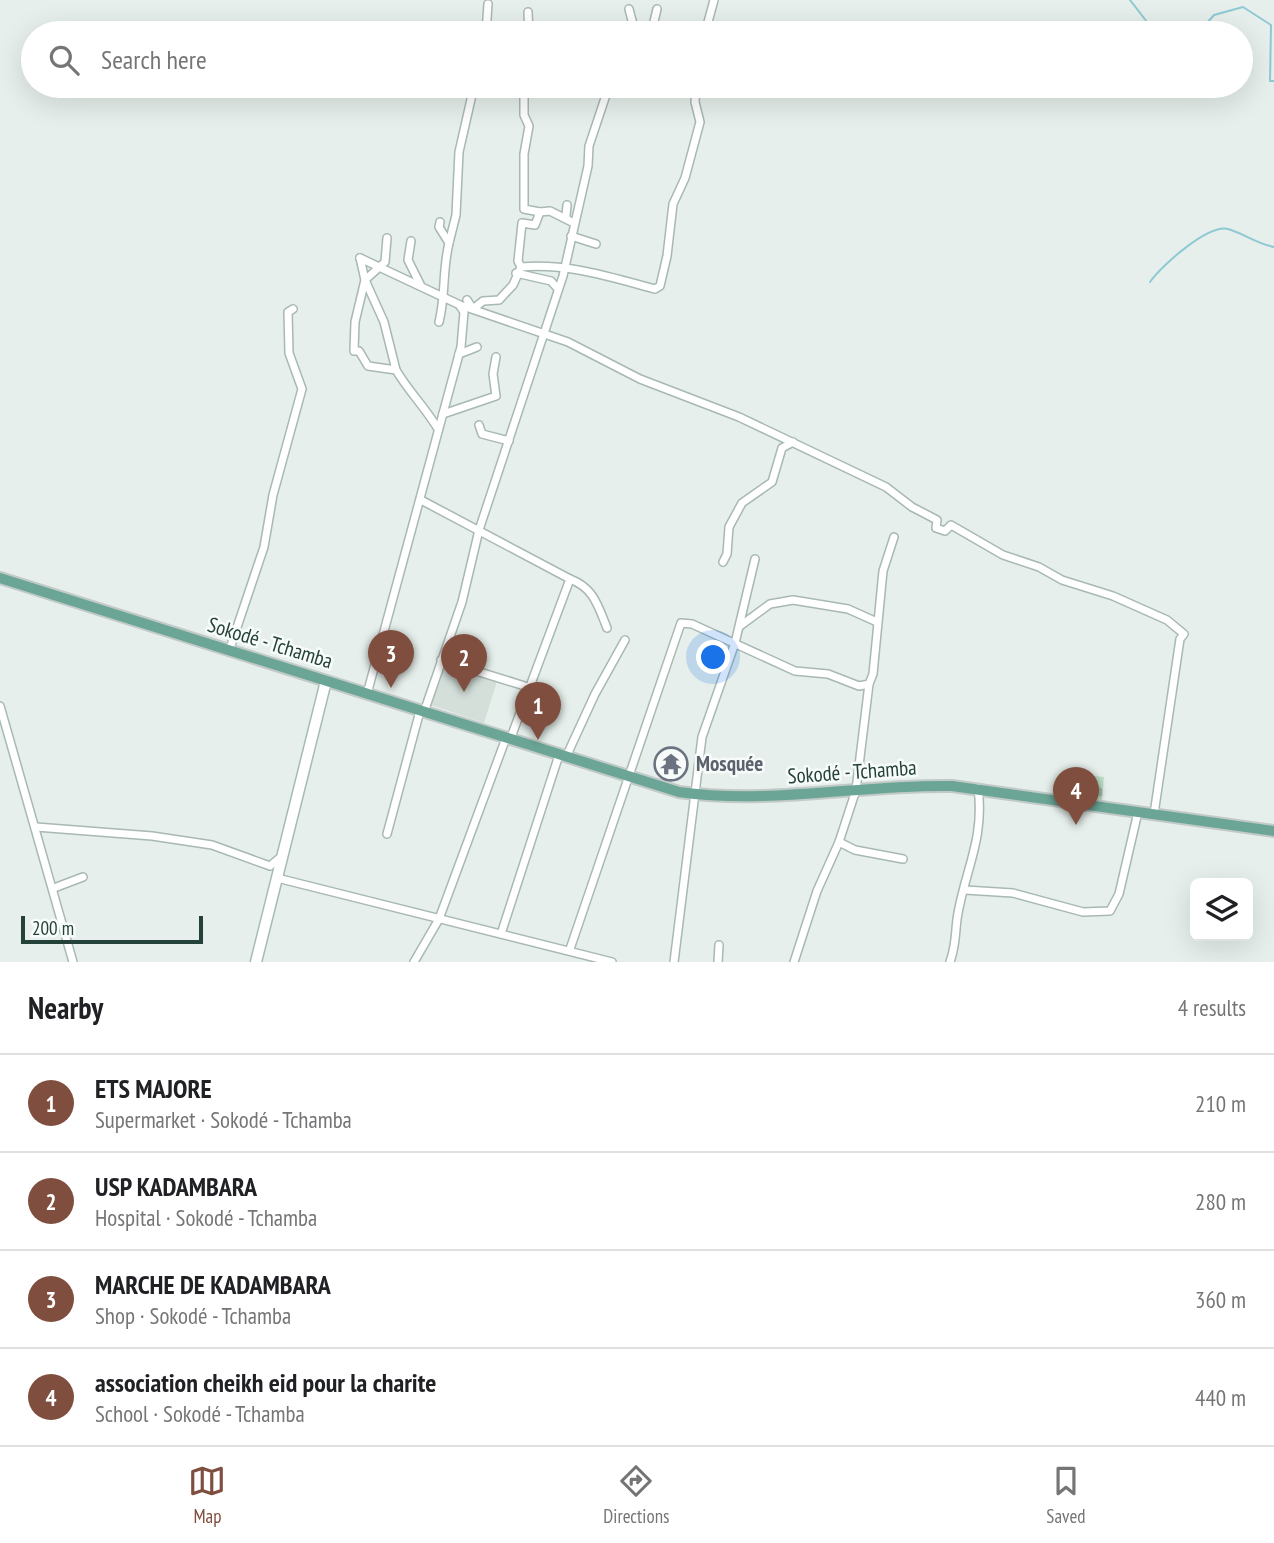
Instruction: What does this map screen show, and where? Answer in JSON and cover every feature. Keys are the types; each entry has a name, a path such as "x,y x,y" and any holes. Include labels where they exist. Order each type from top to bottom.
{"main road":[{"name":"Sokodé - Tchamba","path":"0,578 628,777 697,794 757,797 920,785 978,789 1274,831"},
{"path":"256,962 327,681"}],"street":[{"path":"708,21 714,0"},
{"path":"487,21 488,4"},
{"path":"631,21 632,9"},
{"path":"654,21 657,9"},
{"path":"528,12 528,21"},
{"path":"439,322 446,297 442,286 456,215 459,152 471,98"},
{"path":"473,309 483,301 505,296 519,270 524,209 524,153 529,126 524,115 524,98"},
{"path":"387,834 422,711 462,602 479,530 521,410 565,268 588,166 589,146 605,98"},
{"path":"519,270 592,270 655,289 660,286 667,256 673,204 685,178 700,122 695,98"},
{"path":"566,216 567,205"},
{"path":"524,209 566,216 574,223"},
{"path":"522,223 535,225 540,212"},
{"path":"440,222 439,227 449,243"},
{"path":"571,236 596,244"},
{"path":"387,238 385,262 365,280 355,322 354,351 359,351 368,366 396,370"},
{"path":"411,241 408,260 421,285"},
{"path":"438,429 423,404 409,394 396,370 384,322 365,280 360,258 377,269 421,285 460,305 543,332 640,379 793,442 886,487 912,507 937,520 936,528 945,531 951,525 1003,555 1039,567 1062,580 1113,596 1167,620 1184,634 1180,639 1154,814"},
{"path":"519,270 551,281 558,289"},
{"path":"467,300 473,309"},
{"path":"367,694 459,354 464,318 460,305"},
{"path":"229,650 264,547 273,495 302,389 289,353 288,312 293,309"},
{"path":"459,354 477,348"},
{"path":"442,415 496,396 493,374 496,357"},
{"path":"520,384 529,381"},
{"path":"516,402 521,410"},
{"path":"479,425 482,434 509,441"},
{"path":"723,562 727,554 729,527 742,503 772,482 782,448 793,442"},
{"path":"421,500 587,588 596,598 607,628"},
{"path":"794,962 817,891 839,842 856,789 869,684 873,674 883,571 894,537"},
{"path":"674,962 702,737 735,643 755,559"},
{"path":"414,962 439,919 508,739 531,688 554,617 570,579"},
{"path":"740,626 770,604 793,600 848,609 877,622"},
{"path":"570,949 681,623 692,624 795,671 828,674 859,686 869,684"},
{"path":"501,934 563,756 625,640"},
{"path":"442,660 531,688"},
{"path":"0,706 73,962"},
{"path":"950,962 958,940 957,920 975,856 980,812 978,789"},
{"path":"965,890 1013,893 1083,912 1110,911 1119,894 1138,812"},
{"path":"36,827 152,836 212,845 270,866 285,854"},
{"path":"839,842 855,850 903,859"},
{"path":"54,888 83,877"},
{"path":"276,878 570,949 611,962"},
{"path":"718,962 719,945"}],"shaded area":[{"path":"444,663 498,678 484,723 431,705"}],"green space":[{"path":"1064,773 1104,777 1102,800 1062,796"}],"waterway":[{"path":"1130,0 1146,21"},
{"path":"1209,21 1214,15 1243,7 1271,25 1270,81 1274,81"},
{"path":"1150,282 1164,266 1197,239 1219,229 1228,229 1274,247"}],"place":[{"name":"MARCHE DE KADAMBARA","path":"391,688"},
{"name":"USP KADAMBARA","path":"464,692"},
{"name":"ETS MAJORE","path":"538,740"},
{"name":"Mosquée","path":"671,764"},
{"name":"association cheikh eid pour la charite","path":"1076,825"}]}
